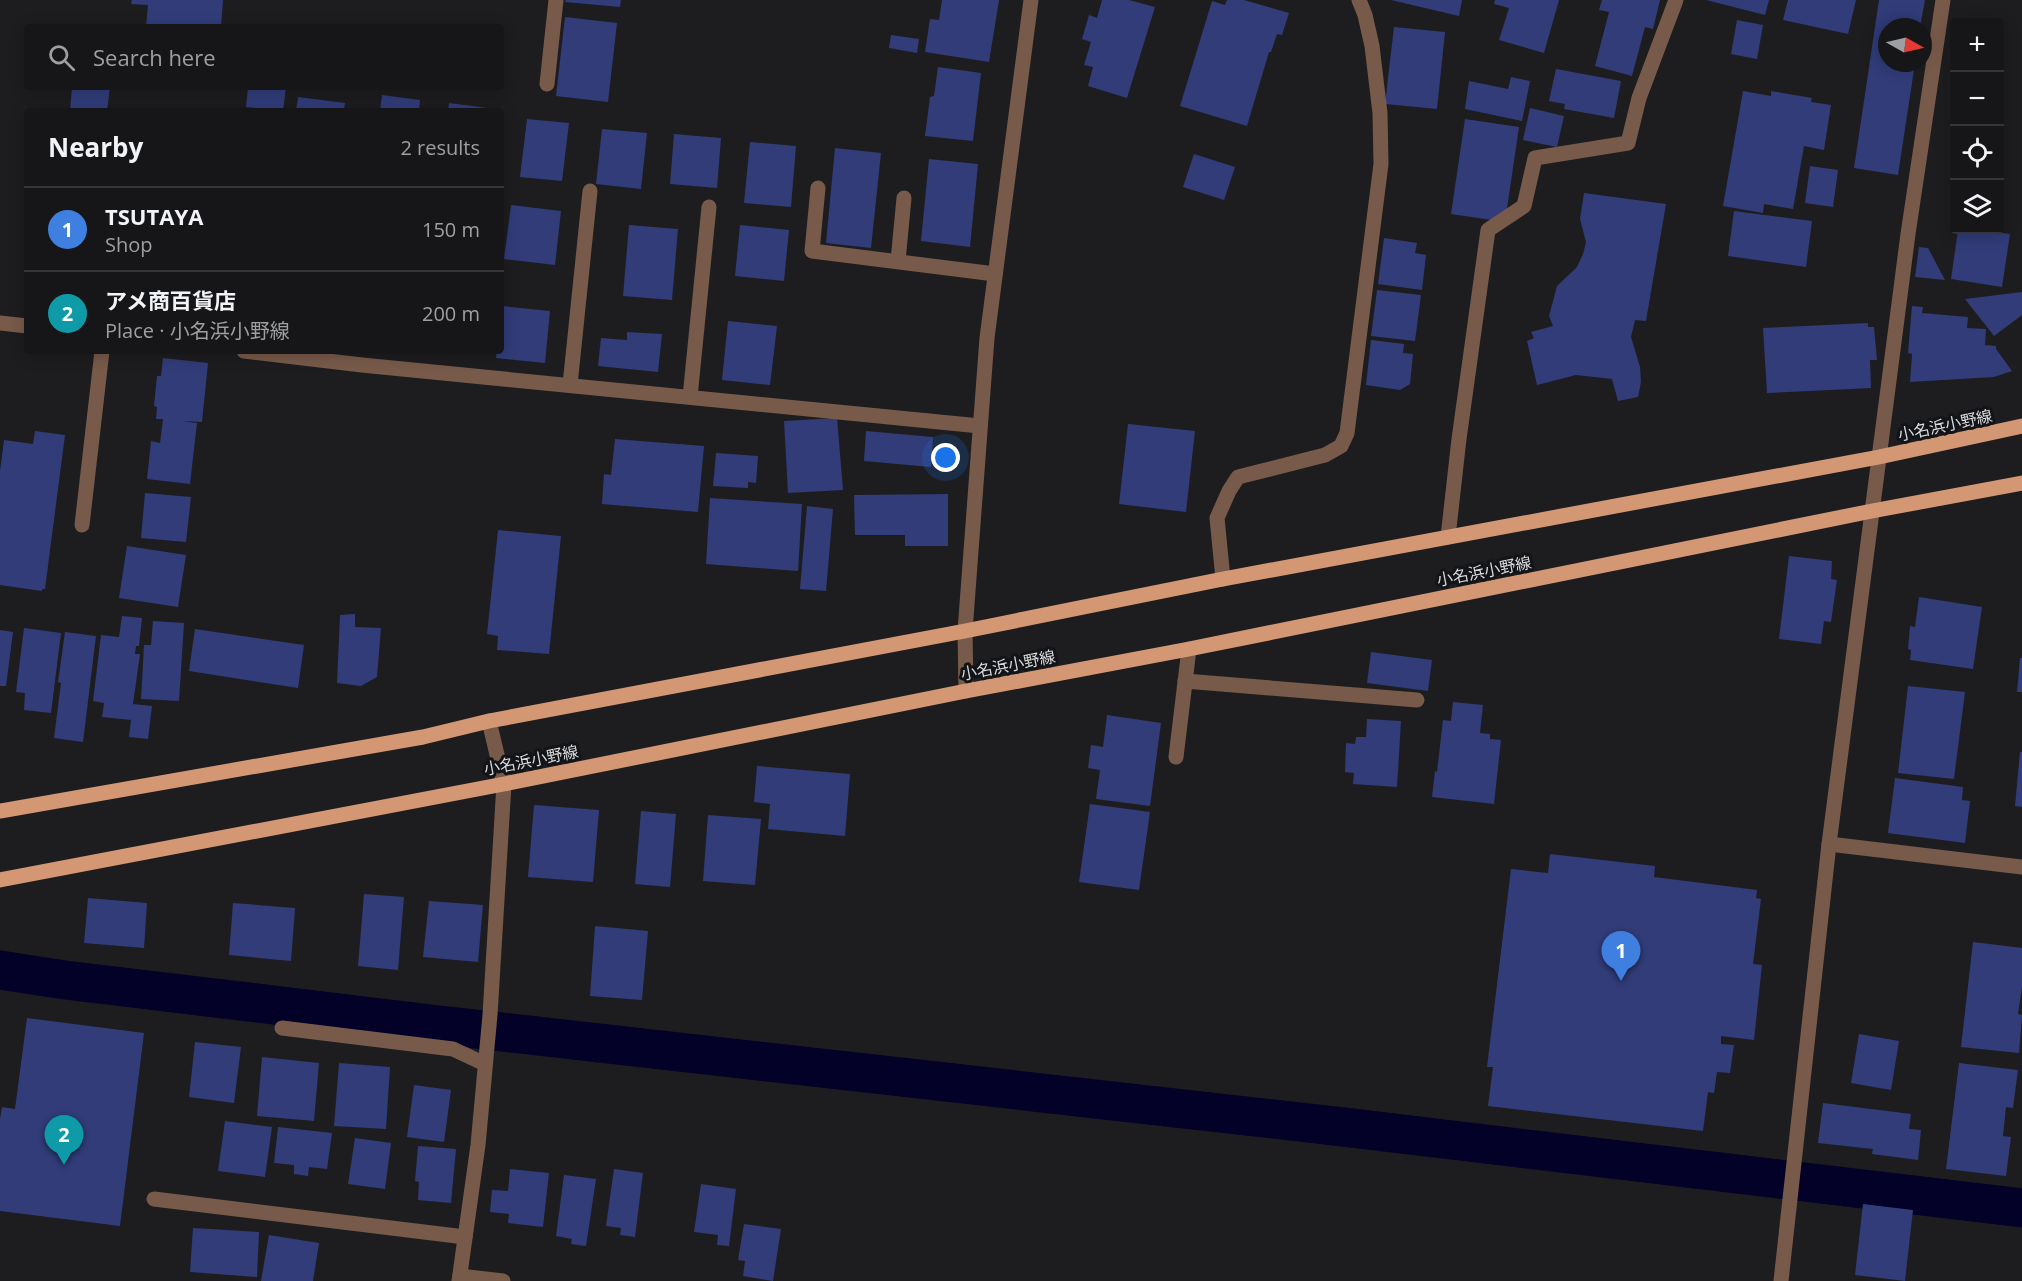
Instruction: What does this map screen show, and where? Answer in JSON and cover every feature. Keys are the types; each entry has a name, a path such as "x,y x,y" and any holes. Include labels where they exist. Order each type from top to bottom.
{"main road":[{"name":"小名浜小野線","path":"0,811 423,737 489,721 965,631 1223,579 1879,457 2022,426"},
{"name":"小名浜小野線","path":"0,880 504,784 2022,483"}],"street":[{"path":"547,84 556,0"},
{"path":"966,691 965,631 987,338 1031,0"},
{"path":"1223,579 1217,518 1228,491 1238,477 1324,455 1341,446 1347,433 1381,164 1380,113 1372,46 1359,0"},
{"path":"1448,537 1488,230 1524,206 1535,158 1628,143 1639,98 1676,0"},
{"path":"1780,1281 1829,844 1908,234 1943,0"},
{"path":"818,188 812,251 995,274"},
{"path":"570,385 590,191"},
{"path":"898,261 904,198"},
{"path":"690,397 709,207"},
{"path":"0,323 24,326"},
{"path":"82,525 102,354"},
{"path":"273,354 980,426"},
{"path":"1176,757 1189,649"},
{"path":"1185,681 1417,700"},
{"path":"489,721 504,784 490,1015 478,1145 460,1278 503,1281"},
{"path":"1829,844 2022,867"},
{"path":"282,1028 453,1048 485,1064"},
{"path":"154,1199 465,1237"}],"building":[{"path":"132,0 223,0 221,24 146,24 148,5 131,4"},
{"path":"566,0 621,0 620,7 565,2"},
{"path":"942,0 999,0 989,62 925,52 930,19 939,20"},
{"path":"1102,0 1129,0 1155,7 1127,98 1088,86 1093,67 1084,65 1091,42 1082,39 1089,15 1097,18"},
{"path":"1227,0 1244,0 1289,13 1282,35 1277,34 1271,52 1269,52 1247,126 1180,106 1212,1 1225,5"},
{"path":"1391,0 1462,0 1459,16"},
{"path":"1495,0 1559,0 1544,53 1499,40 1509,8 1494,4"},
{"path":"1602,0 1660,0 1653,29 1645,27 1632,76 1595,66 1609,12 1599,10"},
{"path":"1706,0 1769,0 1765,15"},
{"path":"1788,0 1856,0 1848,34 1783,20"},
{"path":"1879,0 1925,0 1922,18 1878,18 1878,72 1914,72 1898,175 1854,168"},
{"path":"565,17 617,23 608,102 556,96"},
{"path":"1737,20 1763,25 1757,59 1731,54"},
{"path":"1394,27 1445,32 1437,109 1385,104"},
{"path":"891,35 919,39 917,53 889,48"},
{"path":"938,67 981,73 973,141 925,136 930,97 934,96"},
{"path":"1556,69 1621,81 1614,118 1564,109 1565,104 1549,101"},
{"path":"1511,77 1530,81 1522,121 1465,109 1469,81 1508,89"},
{"path":"72,90 110,90 107,108 70,108"},
{"path":"248,90 286,90 283,108 246,107"},
{"path":"1743,91 1771,96 1771,91 1812,98 1811,102 1831,105 1824,150 1804,146 1793,209 1764,204 1763,213 1723,206"},
{"path":"382,95 420,100 419,108 380,108"},
{"path":"298,97 345,103 344,108 296,108"},
{"path":"449,103 488,108 448,108"},
{"path":"1530,108 1564,116 1557,147 1523,140"},
{"path":"527,119 569,123 562,181 520,177"},
{"path":"1465,119 1519,127 1505,222 1451,214"},
{"path":"602,129 647,133 641,189 596,184"},
{"path":"674,134 721,138 717,188 670,184"},
{"path":"750,142 796,146 791,207 744,203"},
{"path":"835,148 881,153 871,248 826,243"},
{"path":"1194,154 1235,167 1224,200 1183,187"},
{"path":"929,159 978,164 970,247 921,241"},
{"path":"1810,166 1838,170 1833,207 1805,203"},
{"path":"1584,193 1666,204 1646,321 1635,320 1631,337 1640,367 1641,382 1638,397 1618,401 1612,379 1576,375 1537,385 1527,341 1534,338 1531,332 1553,326 1549,316 1557,286 1577,267 1583,254 1586,242 1580,219"},
{"path":"511,205 561,211 555,265 504,259"},
{"path":"1734,211 1812,221 1806,267 1728,256"},
{"path":"629,225 678,229 672,300 623,296"},
{"path":"740,225 789,230 784,281 735,276"},
{"path":"1957,234 2010,234 2002,287 1951,279"},
{"path":"1384,238 1417,243 1415,253 1426,255 1422,290 1378,284"},
{"path":"1919,247 1928,248 1945,280 1915,277"},
{"path":"1377,290 1421,295 1415,341 1371,336"},
{"path":"2022,292 2022,315 1994,336 1965,299"},
{"path":"504,306 550,311 545,363 496,358 497,354 504,354"},
{"path":"1912,306 1923,307 1922,313 1968,317 1967,328 1986,329 1985,345 1996,346 2012,371 1994,377 1910,382 1912,354 1908,353"},
{"path":"728,321 777,326 770,385 722,380"},
{"path":"1868,323 1868,327 1874,327 1877,360 1870,360 1871,388 1767,393 1763,328"},
{"path":"627,332 662,334 658,372 598,366 601,338 627,340"},
{"path":"1371,340 1404,344 1403,353 1413,354 1410,384 1400,390 1366,385"},
{"path":"163,358 208,363 202,422 182,421 197,423 190,484 147,479 151,441 160,443 163,419 156,419 157,407 154,406 157,376 161,376"},
{"path":"837,418 843,490 788,493 784,421"},
{"path":"1128,424 1195,431 1186,512 1119,504"},
{"path":"35,431 65,435 45,589 42,591 0,585 0,471 4,440 33,444"},
{"path":"866,431 933,437 931,467 864,461"},
{"path":"615,439 704,446 698,512 602,504 604,474 611,475"},
{"path":"716,453 758,456 756,483 748,482 748,488 713,486"},
{"path":"145,493 191,497 186,542 141,538"},
{"path":"948,494 948,546 905,546 905,535 855,535 854,495"},
{"path":"710,498 802,504 798,571 706,564"},
{"path":"807,506 833,509 826,591 800,589"},
{"path":"498,530 561,536 549,654 497,650 498,636 487,634"},
{"path":"127,546 186,555 178,607 119,598"},
{"path":"1789,556 1832,561 1831,579 1837,580 1831,622 1824,621 1821,644 1779,639"},
{"path":"1919,597 1982,607 1973,669 1910,660 1911,650 1908,649 1910,626 1915,627"},
{"path":"355,614 355,627 381,628 377,677 361,686 337,683 340,615"},
{"path":"122,616 142,618 139,646 136,646 135,654 140,654 133,704 152,706 148,739 129,737 131,720 102,717 104,703 93,701 101,635 119,637"},
{"path":"153,621 184,623 179,701 141,699 144,645 151,645"},
{"path":"24,628 61,633 51,713 24,710 25,693 16,692"},
{"path":"195,629 304,645 298,688 189,671"},
{"path":"0,630 13,632 6,686 0,686"},
{"path":"65,632 96,636 83,742 54,738 61,683 58,682"},
{"path":"1371,652 1432,660 1428,691 1367,683"},
{"path":"2020,658 2022,658 2022,692 2017,692"},
{"path":"1908,686 1965,692 1954,779 1898,773"},
{"path":"1453,702 1483,705 1480,733 1490,734 1490,739 1501,740 1494,804 1432,797 1443,720 1451,721"},
{"path":"1107,715 1161,723 1150,806 1096,799 1100,770 1088,768 1091,745 1103,747"},
{"path":"1367,719 1401,721 1397,787 1353,784 1354,773 1345,772 1346,743 1355,744 1356,737 1366,737"},
{"path":"2020,752 2022,752 2022,807 2015,806"},
{"path":"757,766 850,774 845,836 768,829 770,804 754,802"},
{"path":"1895,778 1963,787 1962,800 1970,801 1965,843 1888,833"},
{"path":"1090,804 1150,812 1139,890 1079,882"},
{"path":"534,805 599,810 593,882 528,877"},
{"path":"641,811 676,814 670,887 635,884"},
{"path":"708,815 761,819 755,885 703,881"},
{"path":"1550,854 1655,866 1654,877 1757,890 1756,898 1761,899 1753,964 1762,965 1754,1040 1721,1036 1721,1044 1734,1045 1730,1073 1717,1072 1714,1093 1708,1092 1703,1131 1488,1106 1493,1067 1487,1067 1511,869 1548,873"},
{"path":"364,894 404,897 398,970 358,966"},
{"path":"88,898 147,903 144,948 84,943"},
{"path":"429,901 483,905 478,962 423,957"},
{"path":"233,903 295,908 291,961 229,955"},
{"path":"595,926 648,931 642,1000 590,996"},
{"path":"1973,942 2022,948 2022,987 2018,1014 2022,1015 2019,1053 1961,1047"},
{"path":"27,1018 144,1033 120,1226 0,1211 0,1119 2,1107 15,1109"},
{"path":"1859,1034 1899,1041 1891,1090 1851,1083"},
{"path":"195,1042 241,1047 234,1103 189,1097"},
{"path":"262,1057 319,1063 314,1121 257,1116"},
{"path":"339,1063 390,1067 386,1129 334,1126"},
{"path":"1959,1063 2018,1070 2013,1108 2006,1107 2003,1136 2011,1137 2006,1176 1946,1169"},
{"path":"414,1085 451,1090 444,1142 407,1137"},
{"path":"1823,1103 1911,1114 1909,1129 1921,1130 1918,1160 1872,1154 1873,1149 1818,1143"},
{"path":"225,1121 272,1127 265,1177 218,1171"},
{"path":"278,1127 332,1133 327,1169 309,1167 308,1176 294,1174 294,1165 274,1163"},
{"path":"355,1138 391,1143 385,1189 348,1184"},
{"path":"418,1146 456,1149 451,1203 418,1200 419,1182 415,1181"},
{"path":"510,1169 549,1173 543,1227 508,1223 509,1214 490,1212 492,1190 508,1191"},
{"path":"614,1169 643,1173 635,1237 620,1235 621,1228 606,1226"},
{"path":"564,1175 596,1179 586,1246 571,1244 572,1239 556,1236"},
{"path":"701,1184 736,1189 729,1246 717,1245 718,1235 694,1232"},
{"path":"1863,1204 1913,1210 1905,1281 1855,1275"},
{"path":"744,1224 781,1229 773,1281 743,1276 745,1261 738,1260"},
{"path":"193,1228 259,1232 257,1277 190,1272"},
{"path":"269,1235 319,1243 313,1281 261,1281"}],"waterway":[{"path":"0,970 65,980 431,1024 1335,1126 2022,1208"}],"place":[{"name":"TSUTAYA","path":"1621,981"},
{"name":"アメ商百貨店","path":"64,1165"}]}
